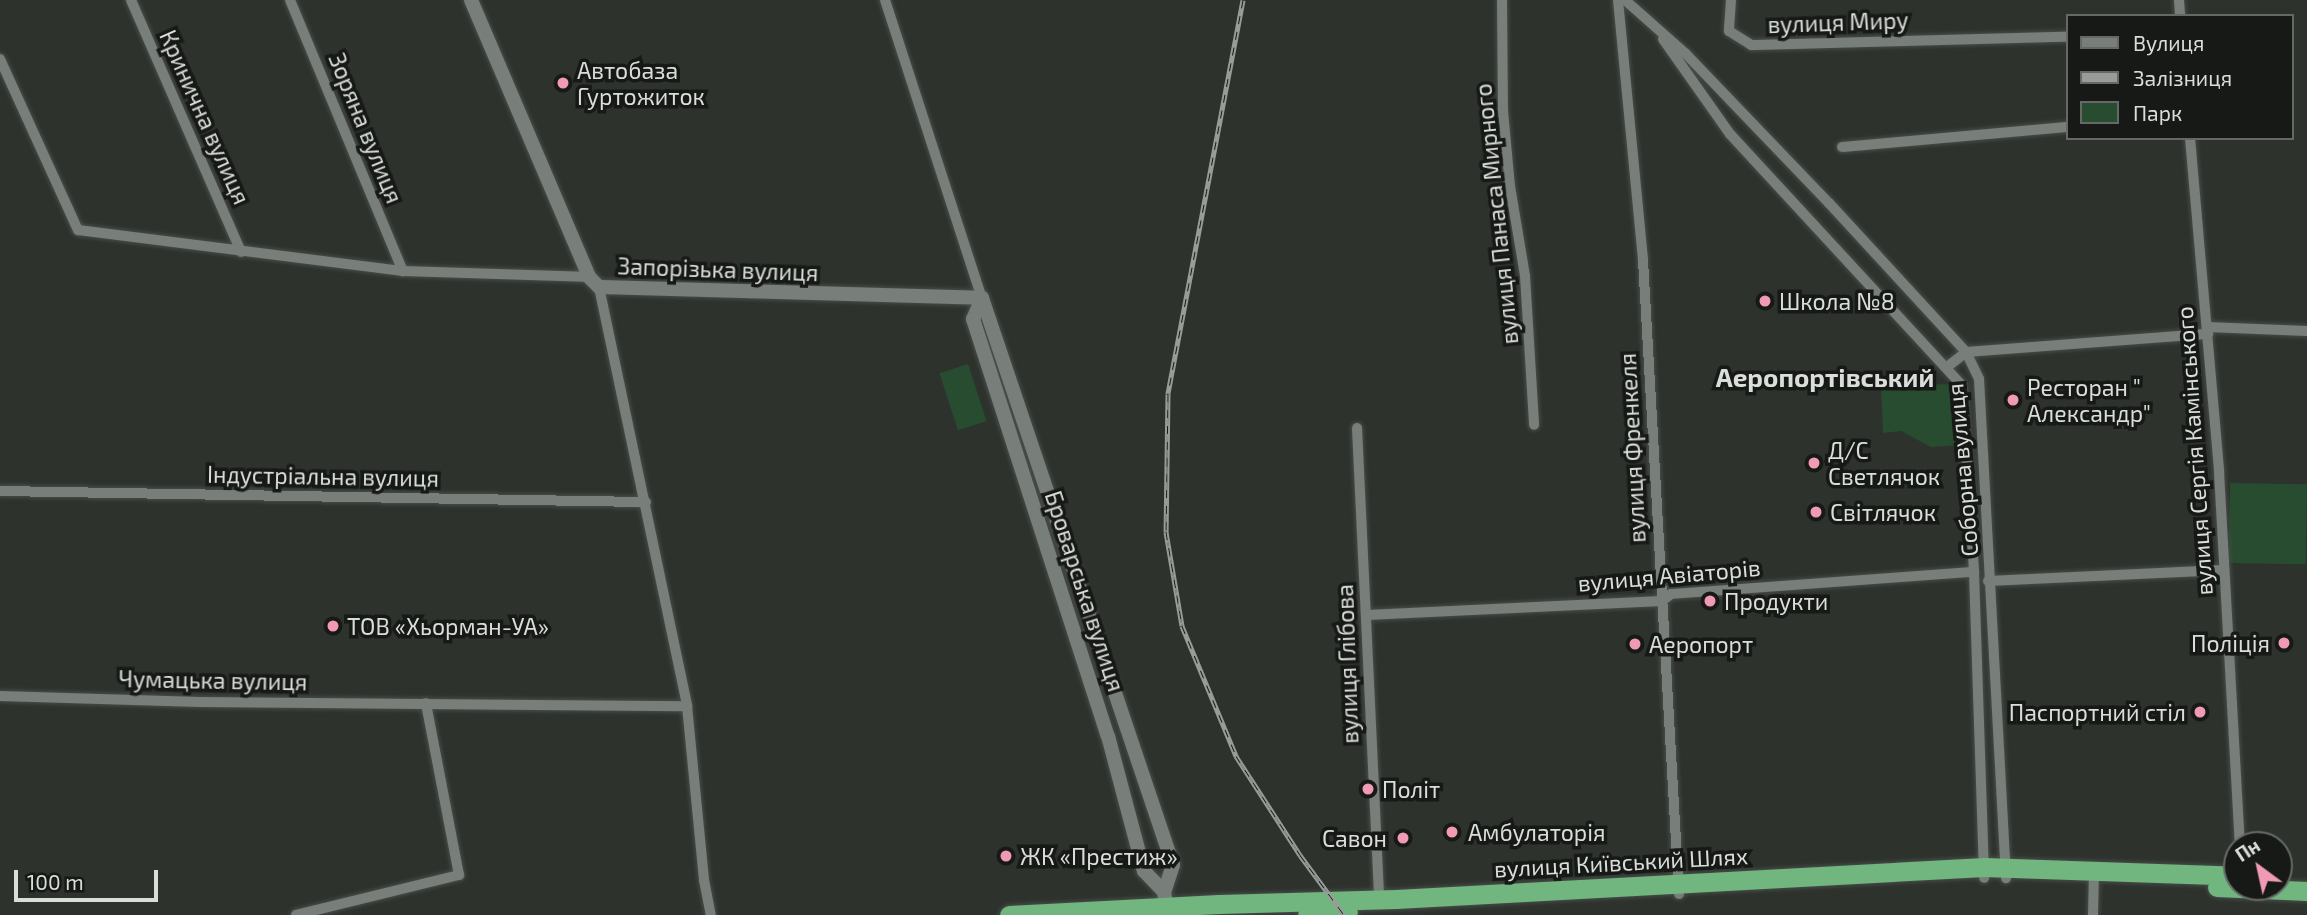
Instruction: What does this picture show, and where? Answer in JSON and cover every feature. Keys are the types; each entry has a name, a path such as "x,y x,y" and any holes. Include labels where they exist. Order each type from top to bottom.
{"highway":[{"name":"вулиця Київський Шлях","path":"1009,915 1166,905 1678,888 1984,872 2223,883"},
{"name":"вулиця Київський Шлях","path":"1307,915 1678,888"}],"street":[{"name":"Кринична вулиця","path":"131,0 241,251"},
{"name":"Зоряна вулиця","path":"290,0 402,271"},
{"name":"Запорізька вулиця","path":"471,0 594,282 982,298"},
{"name":"Броварська вулиця","path":"885,0 982,298 1173,865 1166,905"},
{"name":"вулиця Панаса Мирного","path":"1502,0 1503,111 1510,186 1525,276 1534,425"},
{"path":"1624,1 1642,0"},
{"name":"вулиця Миру","path":"1731,0 1729,31 1751,45 2066,37"},
{"name":"Соборна вулиця","path":"1624,1 1649,19 1829,203 1966,352 1979,379 1992,581 2005,873"},
{"name":"вулиця Френкеля","path":"1624,1 1643,260 1678,888"},
{"name":"Соборна вулиця","path":"1649,19 1730,134 1962,385 1974,577 1984,872"},
{"path":"0,59 78,230 402,271 594,282 646,502 687,706 704,880 711,915"},
{"path":"1842,147 2066,127"},
{"name":"вулиця Сергія Камінського","path":"2190,140 2224,570 2239,831"},
{"name":"Броварська вулиця","path":"982,298 973,319 1108,736 1144,871 1166,905"},
{"path":"1947,367 1966,352 2207,331 2307,331"},
{"name":"вулиця Глібова","path":"1357,428 1379,899"},
{"name":"Індустріальна вулиця","path":"0,491 646,502"},
{"name":"вулиця Авіаторів","path":"1367,615 1662,600 1671,594 1974,577 1992,581 2152,571 2224,570"},
{"name":"Чумацька вулиця","path":"0,696 687,706"},
{"path":"296,915 459,875 426,703"},
{"path":"2093,915 2094,875"}],"green space":[{"path":"968,364 987,421 958,430 939,373"},
{"path":"1955,384 1960,445 1931,447 1901,431 1883,433 1881,386"},
{"path":"2230,483 2307,484 2306,564 2229,563"}],"railway":[{"path":"1243,0 1168,394 1166,532 1182,626 1236,756 1300,855 1344,915"}],"place":[{"name":"Автобаза Гуртожиток","path":"563,83"},
{"name":"Школа №8","path":"1765,301"},
{"name":"Ресторан \" Александр\"","path":"2013,400"},
{"name":"Д/С Светлячок","path":"1814,463"},
{"name":"Світлячок","path":"1816,512"},
{"name":"Продукти","path":"1710,601"},
{"name":"ТОВ «Хьорман-УА»","path":"333,626"},
{"name":"Поліція","path":"2284,643"},
{"name":"Аеропорт","path":"1635,644"},
{"name":"Паспортний стіл","path":"2200,712"},
{"name":"Політ","path":"1368,789"},
{"name":"Амбулаторія","path":"1452,832"},
{"name":"Савон","path":"1403,838"},
{"name":"ЖК «Престиж»","path":"1006,856"}],"district":[{"name":"Аеропортівський","path":"1825,377"}]}
